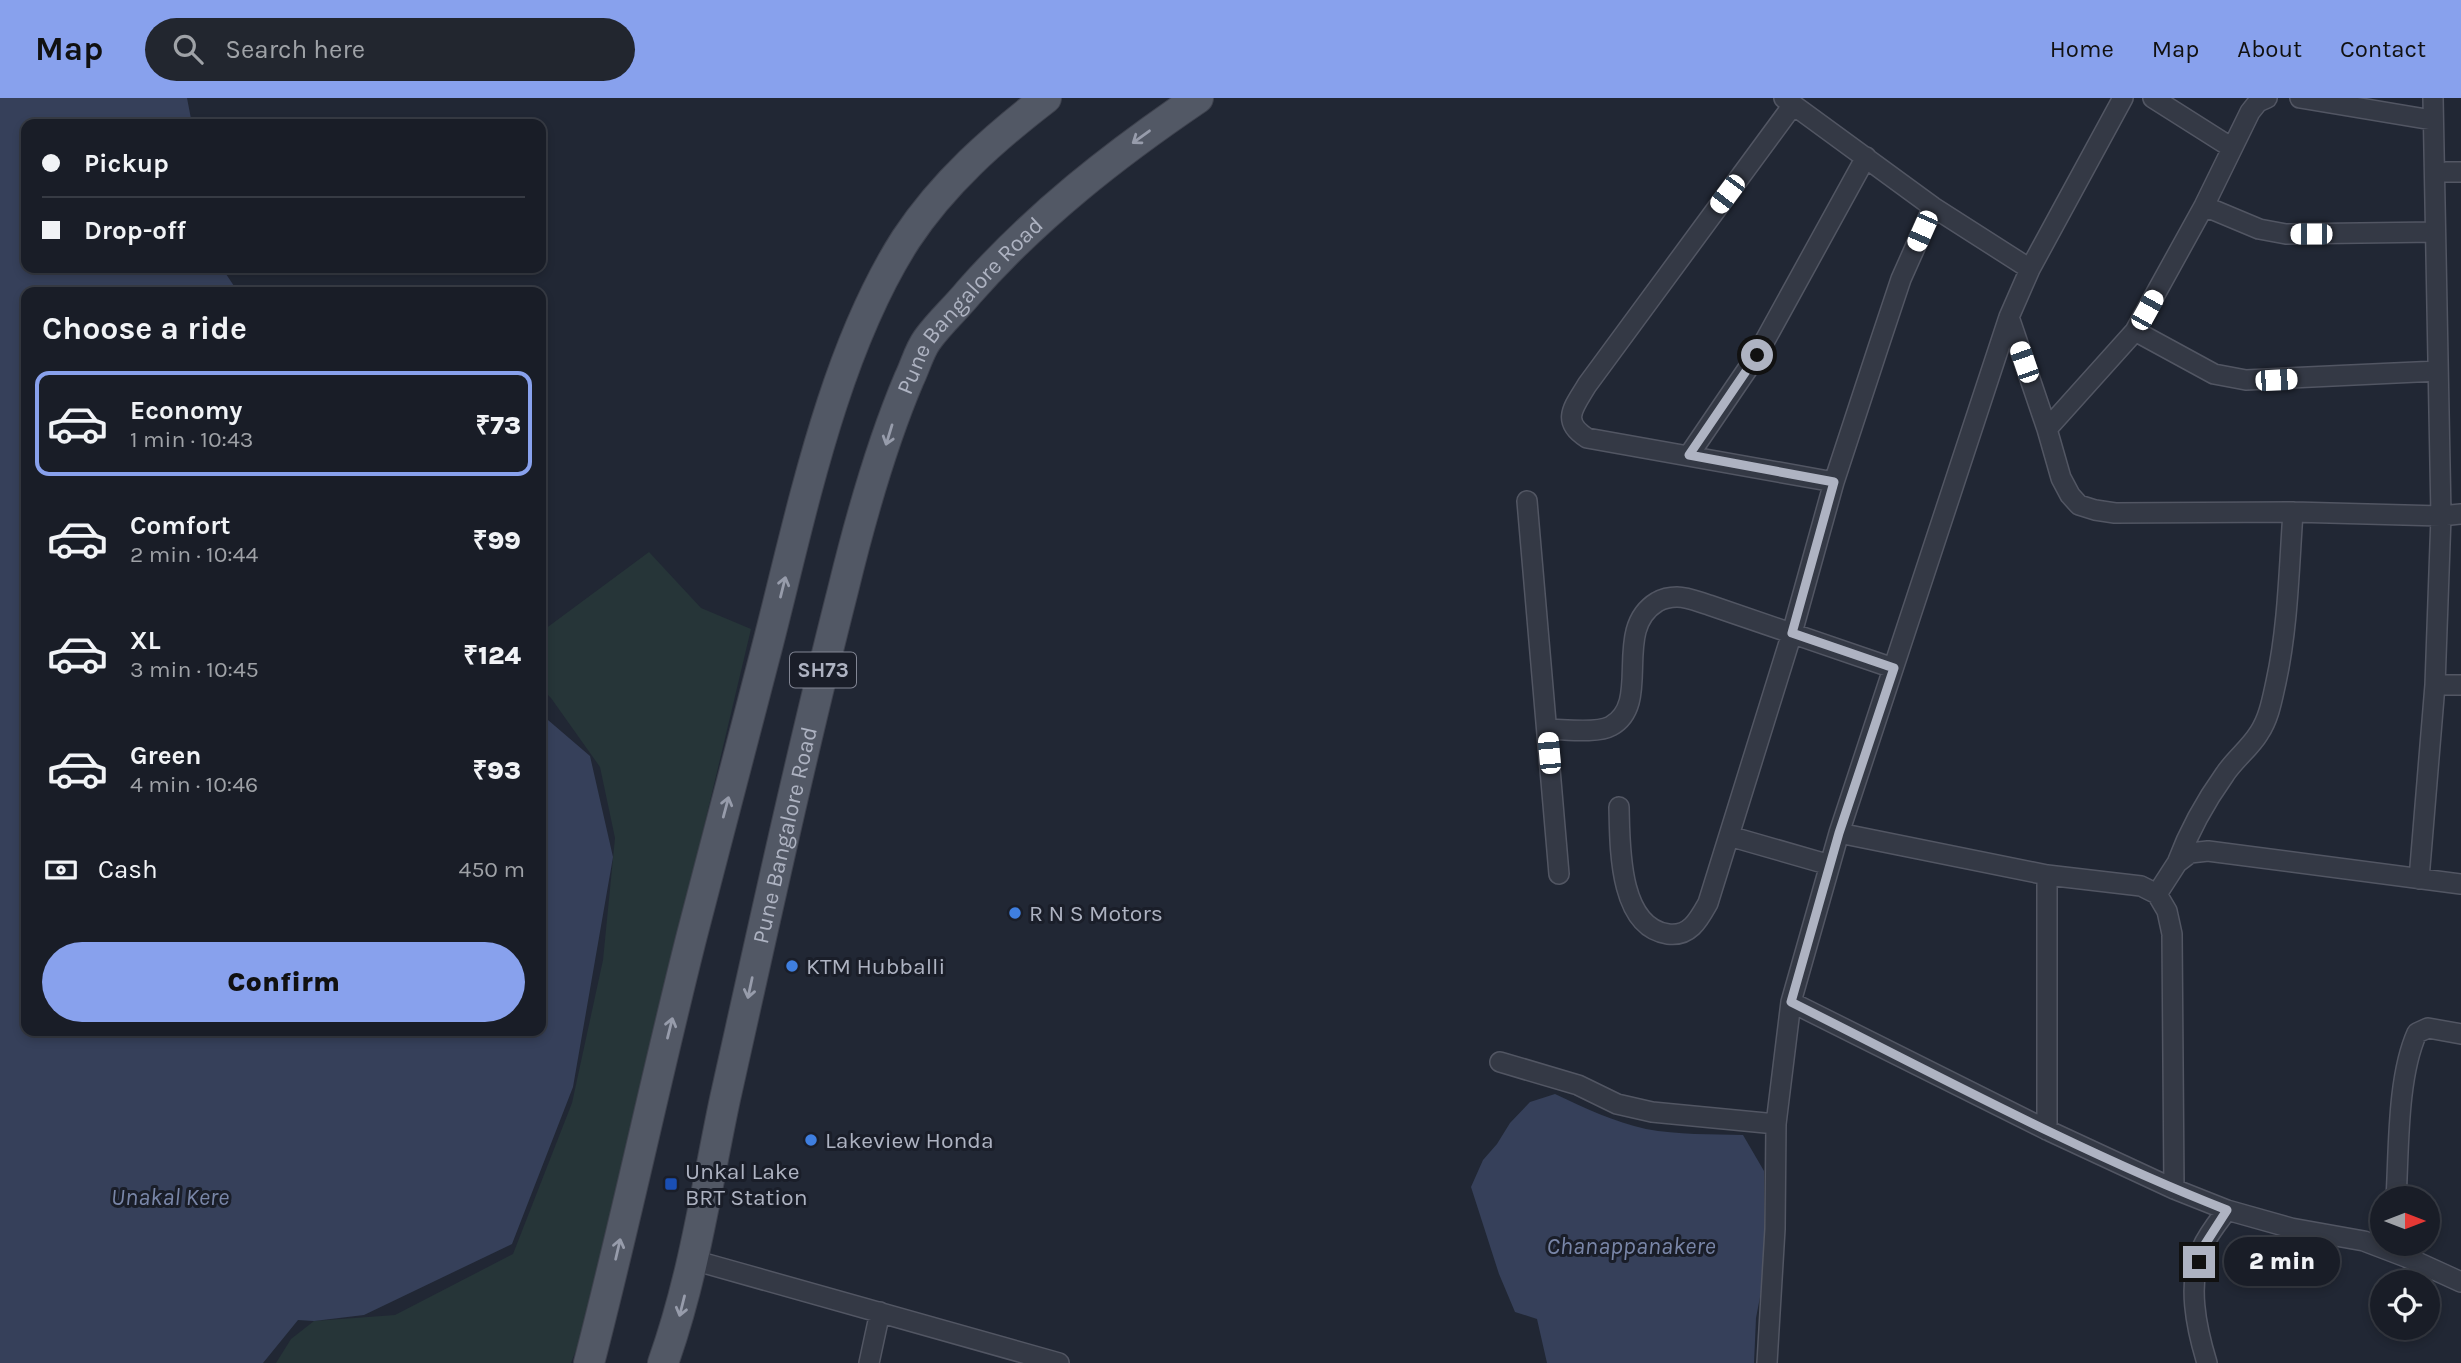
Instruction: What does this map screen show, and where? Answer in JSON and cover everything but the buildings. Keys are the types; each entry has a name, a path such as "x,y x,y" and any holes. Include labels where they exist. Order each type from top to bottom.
{"main road":[{"name":"SH73","path":"589,1363 692,934 806,495 849,356 873,300 907,238 954,179 999,134 1046,98"},
{"name":"Pune Bangalore Road","path":"663,1363 680,1315 693,1260 721,1118 796,779 852,554 897,407 926,342 995,263 1051,208 1107,161 1198,98"}],"street":[{"path":"1767,1363 1775,1229 1776,1124 1791,1002 1839,833 2009,317 2030,269 2123,98"},
{"path":"2153,98 2232,148"},
{"path":"2047,429 2135,331 2204,206 2250,111 2258,102 2267,98"},
{"path":"2300,98 2432,120"},
{"path":"2419,879 2435,685 2441,516 2432,98"},
{"path":"1834,482 1587,439 1576,432 1572,422 1572,410 1587,385 1789,101 1933,207 2030,269"},
{"path":"1689,455 1757,355 1866,158"},
{"path":"2204,206 2259,229 2286,234 2435,232"},
{"path":"1619,807 1620,864 1631,901 1644,922 1661,933 1676,935 1686,932 1698,921 1708,903 1792,633 1834,482 1901,279 1933,207"},
{"path":"2009,317 2061,478 2079,505 2115,513 2461,514"},
{"path":"2135,331 2214,374 2246,380 2438,371"},
{"path":"1527,500 1559,874"},
{"path":"2158,894 2177,863 2188,833 2227,772 2259,733 2269,710 2279,666 2285,617 2292,512"},
{"path":"1547,729 1608,728 1617,722 1626,712 1630,694 1634,636 1640,618 1651,606 1665,598 1680,597 1699,602 1894,668"},
{"path":"2435,685 2461,685"},
{"path":"1839,833 2047,875 2141,886 2158,894 2167,911 2172,934 2175,1189"},
{"path":"1729,835 1830,865"},
{"path":"2177,863 2190,853 2208,851 2461,884"},
{"path":"2047,875 2047,1130"},
{"path":"1791,1002 2047,1130 2175,1189 2227,1210 2291,1228 2370,1242"},
{"path":"2397,1186 2403,1101 2411,1047 2417,1033 2428,1028 2461,1034"},
{"path":"1500,1062 1569,1082 1617,1104 1652,1112 1776,1124"},
{"path":"2207,1363 2195,1309 2195,1276 2202,1249 2227,1210"},
{"path":"2408,1256 2461,1282"},
{"path":"693,1260 1059,1363"},
{"path":"869,1363 880,1312"}],"shaded area":[{"path":"649,552 701,608 751,629 585,1327 571,1363 276,1363 291,1339 314,1321 395,1315 513,1254 572,1103 603,960 615,838 600,767 546,693 546,628"}],"water":[{"name":"Unakal Kere","path":"0,98 187,98 191,119 21,119 21,273 225,273 235,287 21,287 21,1036 546,1036 546,718 590,756 613,857 573,1087 512,1244 364,1315 314,1321 298,1320 263,1363 0,1363"},
{"name":"Chanappanakere","path":"1555,1094 1611,1119 1646,1129 1743,1135 1764,1171 1764,1276 1756,1318 1754,1363 1547,1363 1537,1319 1515,1312 1499,1274 1471,1187 1483,1160 1510,1123 1530,1102"}],"place":[{"name":"R N S Motors","path":"1015,913"},
{"name":"KTM Hubballi","path":"792,966"},
{"name":"Lakeview Honda","path":"811,1140"},
{"name":"Unkal Lake BRT Station","path":"671,1184"}],"route":[{"path":"1757,355 1689,455 1834,482 1792,633 1894,668 1839,833 1791,1002 2047,1130 2227,1210 2212,1230 2202,1249 2199,1262"}]}
